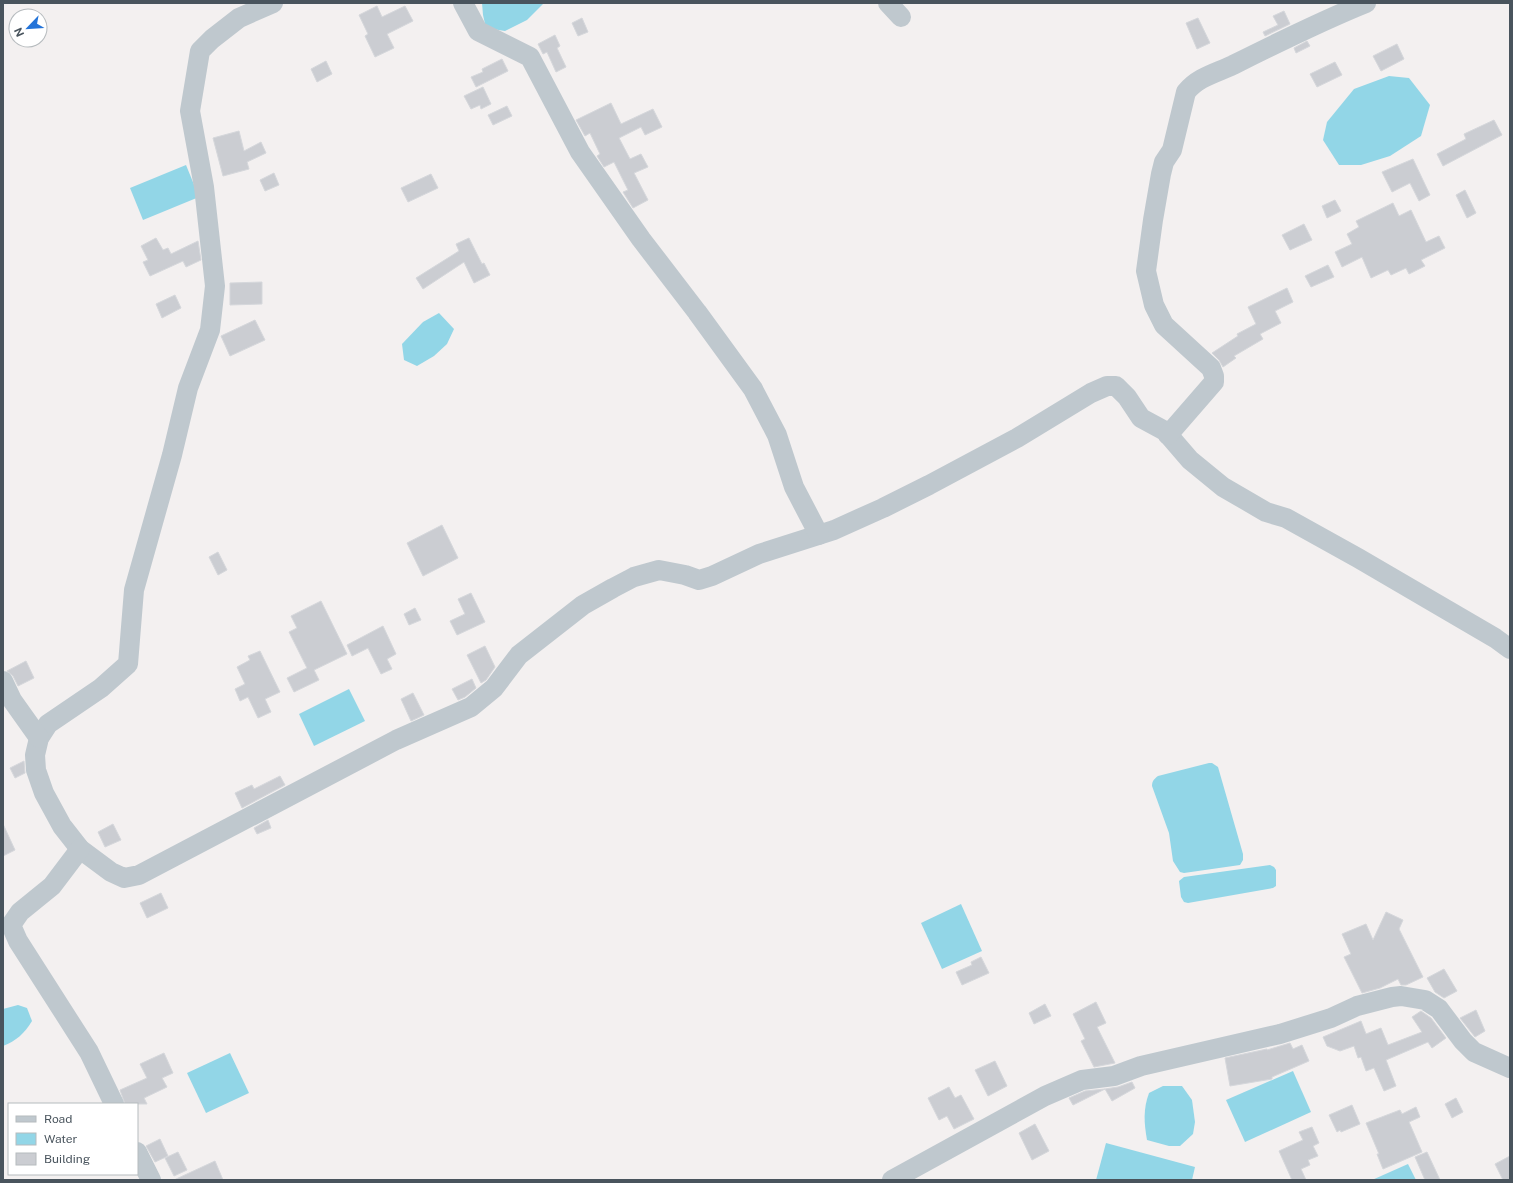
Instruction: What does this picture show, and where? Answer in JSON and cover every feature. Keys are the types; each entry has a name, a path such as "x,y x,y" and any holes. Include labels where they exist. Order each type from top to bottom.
{"street":[{"path":"273,3 236,11 200,51 190,111 204,187 215,286 210,330 188,388 172,455 134,590 128,664 101,688 48,724 39,738 35,755 36,770 44,793 62,826 80,849 111,872 124,878 139,875 396,740 471,707 494,688 519,656 584,605 634,577 659,570 685,575 699,580 712,576 759,554 834,530 930,485 1017,438 1091,394 1108,386 1116,386 1127,397 1141,418 1168,435 1190,460 1223,487 1266,512 1286,518 1358,558 1495,638 1510,649"},
{"path":"463,3 478,31 530,57 580,152 641,239 753,389 778,435 794,487 819,535"},
{"path":"1168,435 1214,382 1212,368 1164,325 1154,305 1146,271 1161,174 1164,162 1172,150 1186,92 1192,84 1199,79 1220,71 1366,3"},
{"path":"3,681 12,700 39,738"},
{"path":"80,849 52,886 20,912 7,926 89,1052 114,1103"},
{"path":"892,1180 1045,1096 1082,1080 1114,1076 1141,1066 1280,1034 1332,1018 1357,1006 1392,997 1401,996 1425,1000 1439,1009 1463,1041 1474,1052 1510,1068"},
{"path":"138,1154 151,1180"}],"water":[{"path":"482,3 544,3 527,20 505,31 486,28"},
{"path":"1389,76 1409,78 1430,105 1421,136 1390,156 1361,165 1339,165 1323,140 1327,122 1354,89"},
{"path":"186,165 199,197 143,220 130,188"},
{"path":"439,313 454,329 447,344 434,356 417,366 404,360 402,344 423,322"},
{"path":"349,689 365,721 314,746 299,714"},
{"path":"1212,763 1218,767 1243,854 1243,860 1240,865 1184,873 1180,872 1173,861 1169,833 1152,783 1158,776"},
{"path":"1270,865 1276,870 1276,886 1273,888 1188,903 1184,902 1181,897 1179,881 1184,877"},
{"path":"961,904 982,951 942,969 921,923"},
{"path":"18,1005 27,1008 32,1021 20,1036 3,1046 3,1009"},
{"path":"230,1053 249,1093 206,1113 187,1073"},
{"path":"1293,1071 1311,1112 1245,1142 1226,1100"},
{"path":"1163,1086 1182,1086 1192,1100 1195,1122 1193,1134 1180,1146 1169,1146 1147,1140 1145,1116 1147,1099 1149,1093"},
{"path":"1106,1143 1195,1167 1192,1180 1096,1180"},
{"path":"1408,1164 1416,1180 1372,1180"}],"building":[{"path":"377,6 382,17 405,6 413,21 387,34 394,48 375,57 365,36 368,34 359,15"},
{"path":"1284,11 1290,24 1265,36 1263,32 1278,25 1273,16"},
{"path":"582,18 588,32 578,36 572,23"},
{"path":"1198,18 1210,43 1197,49 1186,23"},
{"path":"555,35 560,46 557,48 566,67 556,72 547,52 543,54 538,44"},
{"path":"1307,41 1310,46 1296,53 1294,48"},
{"path":"1397,44 1404,59 1381,71 1373,56"},
{"path":"502,59 508,71 476,87 471,77 483,72 482,69"},
{"path":"326,61 332,74 317,82 311,69"},
{"path":"1335,62 1342,75 1317,87 1310,74"},
{"path":"483,87 491,104 481,109 480,105 471,109 464,96"},
{"path":"611,103 621,124 653,109 662,127 645,135 641,127 619,138 630,159 641,154 648,167 634,173 648,200 633,208 623,192 628,190 614,162 604,167 597,156 600,154 590,133 585,136 576,120"},
{"path":"507,106 512,116 493,125 488,115"},
{"path":"1494,120 1502,135 1443,166 1437,154 1466,139 1464,134"},
{"path":"239,131 244,151 261,142 266,153 247,162 249,169 223,176 213,138"},
{"path":"1413,159 1430,195 1419,201 1410,183 1392,192 1382,172"},
{"path":"274,173 279,185 265,191 260,180"},
{"path":"431,174 438,188 408,202 401,188"},
{"path":"1465,190 1476,213 1467,218 1456,195"},
{"path":"1335,200 1341,211 1327,218 1322,206"},
{"path":"1393,203 1399,216 1411,210 1426,242 1439,236 1445,248 1421,260 1425,266 1409,274 1406,268 1391,275 1388,270 1371,278 1362,257 1342,267 1335,252 1352,244 1347,234 1359,227 1356,221"},
{"path":"1304,224 1312,240 1290,250 1282,235"},
{"path":"156,238 163,250 168,248 171,254 198,241 201,260 186,267 183,261 150,276 143,262 148,260 141,246"},
{"path":"469,238 482,264 484,263 490,275 474,283 464,262 423,289 416,278 459,251 456,244"},
{"path":"1328,265 1334,277 1311,287 1305,276"},
{"path":"262,282 262,304 230,305 230,283"},
{"path":"1287,288 1293,302 1275,311 1281,323 1260,334 1263,339 1234,356 1236,358 1223,367 1212,353 1238,336 1237,334 1256,324 1248,307"},
{"path":"175,295 181,308 162,318 156,304"},
{"path":"255,320 265,340 230,356 221,336"},
{"path":"442,525 458,558 423,576 407,543"},
{"path":"218,552 227,570 218,575 209,557"},
{"path":"471,593 485,622 457,635 450,621 465,614 458,599"},
{"path":"321,601 347,654 314,670 319,680 294,692 287,678 307,668 289,632 297,628 291,616"},
{"path":"415,608 421,620 409,625 404,614"},
{"path":"383,626 396,654 387,659 392,669 381,674 368,648 352,656 347,645"},
{"path":"485,646 495,667 486,680 481,683 467,655"},
{"path":"260,651 280,692 265,699 271,712 258,718 248,697 240,701 235,689 245,684 237,667 250,660 248,656"},
{"path":"26,661 34,678 18,686 13,676 7,671"},
{"path":"472,679 476,688 465,697 458,700 452,689"},
{"path":"413,693 424,715 411,721 401,699"},
{"path":"24,761 25,773 15,778 10,768"},
{"path":"280,776 285,785 242,808 235,793 252,785 254,789"},
{"path":"268,820 271,828 257,834 254,828"},
{"path":"3,824 15,850 3,856"},
{"path":"113,824 121,840 105,847 98,832"},
{"path":"161,893 168,908 147,918 140,903"},
{"path":"1386,912 1403,920 1399,929 1423,977 1406,985 1401,985 1398,979 1380,988 1362,993 1344,957 1351,954 1342,934 1366,924 1373,940"},
{"path":"981,957 989,973 962,985 956,972 972,965 971,962"},
{"path":"1444,969 1457,991 1444,998 1435,992 1427,978"},
{"path":"1096,1002 1106,1023 1097,1027 1115,1063 1094,1067 1081,1041 1085,1039 1073,1014"},
{"path":"1045,1004 1051,1016 1034,1024 1029,1013"},
{"path":"1476,1010 1485,1031 1475,1037 1460,1018"},
{"path":"1421,1011 1431,1018 1446,1038 1432,1048 1428,1042 1386,1060 1396,1086 1384,1091 1374,1068 1366,1071 1361,1057 1358,1058 1354,1046 1340,1051 1327,1046 1323,1037 1361,1021 1366,1034 1381,1028 1388,1045 1422,1032 1412,1017"},
{"path":"1290,1043 1293,1049 1302,1045 1309,1061 1272,1077 1272,1079 1230,1086 1225,1058 1267,1050"},
{"path":"164,1053 173,1073 162,1078 167,1087 144,1098 147,1104 125,1103 120,1090 147,1078 140,1064"},
{"path":"995,1061 1007,1086 988,1096 975,1070"},
{"path":"1132,1082 1135,1088 1112,1101 1105,1089 1118,1087"},
{"path":"949,1087 955,1098 961,1095 974,1119 954,1129 947,1116 939,1120 928,1098"},
{"path":"1105,1089 1073,1105 1069,1098 1085,1091"},
{"path":"1456,1098 1463,1112 1452,1118 1445,1104"},
{"path":"1352,1105 1360,1124 1341,1132 1340,1130 1337,1132 1329,1115"},
{"path":"1416,1107 1420,1117 1409,1122 1422,1152 1383,1169 1377,1154 1379,1154 1366,1123 1400,1110 1402,1114"},
{"path":"1035,1124 1049,1151 1032,1160 1019,1133"},
{"path":"1312,1127 1319,1143 1313,1146 1318,1156 1308,1160 1310,1165 1301,1169 1306,1180 1292,1180 1279,1151 1303,1140 1299,1132"},
{"path":"160,1139 168,1156 155,1162 146,1146"},
{"path":"178,1152 187,1170 174,1176 165,1158"},
{"path":"1427,1152 1440,1180 1425,1180 1415,1157"},
{"path":"1510,1156 1510,1180 1503,1180 1495,1164"},
{"path":"215,1161 223,1180 174,1180"}]}
